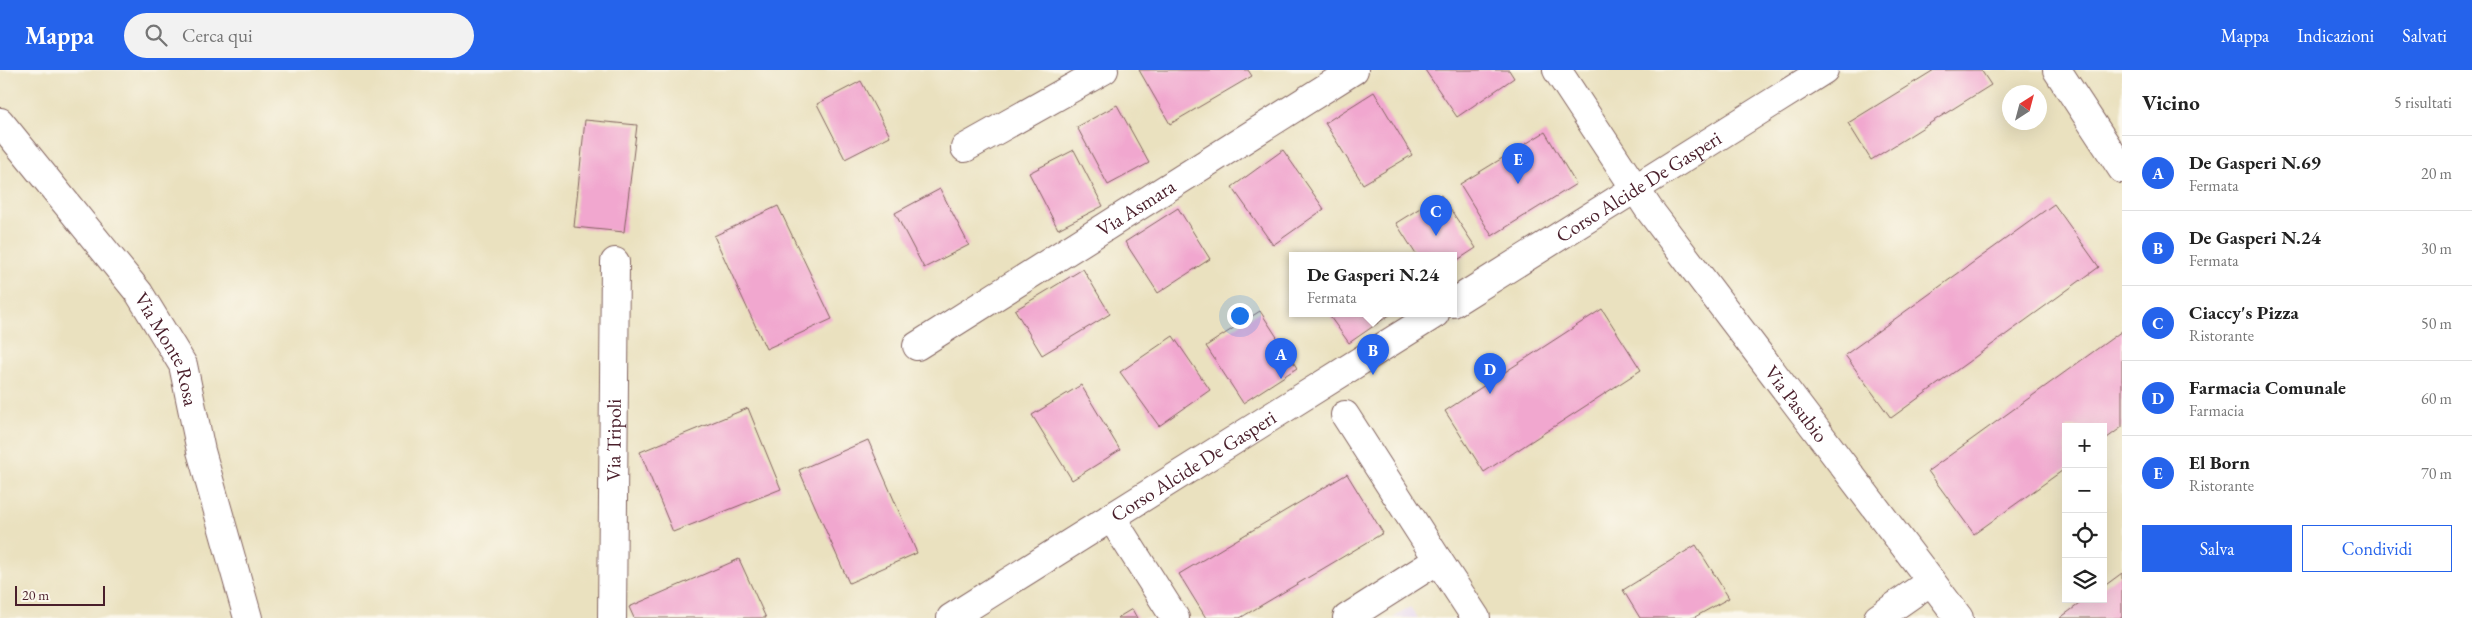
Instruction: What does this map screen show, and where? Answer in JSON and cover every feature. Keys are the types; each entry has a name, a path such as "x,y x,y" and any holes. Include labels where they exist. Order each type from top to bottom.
{"street":[{"path":"966,148 1104,70"},
{"name":"Via Asmara","path":"917,346 1354,70"},
{"name":"Via Pasubio","path":"1557,70 1634,189 1959,618"},
{"name":"Corso Alcide De Gasperi","path":"1457,300 1824,70"},
{"path":"2057,70 2122,169"},
{"name":"Via Monte Rosa","path":"0,122 139,293 183,364 201,451 248,618"},
{"name":"Via Tripoli","path":"612,618 615,262"},
{"name":"Corso Alcide De Gasperi","path":"951,618 1430,317"},
{"path":"1345,415 1476,618"},
{"path":"1111,517 1175,618"},
{"path":"1347,618 1438,560"},
{"path":"1878,618 1931,581"}],"shaded area":[{"path":"1410,607 1418,618 1393,618"}],"building":[{"path":"1139,70 1248,70 1252,76 1170,124"},
{"path":"1425,70 1509,70 1514,78 1457,117"},
{"path":"1934,70 1981,70 1991,85 1871,160 1848,123"},
{"path":"861,81 890,136 845,159 817,104"},
{"path":"1374,92 1412,155 1363,184 1325,123"},
{"path":"1117,105 1149,163 1108,185 1077,127"},
{"path":"585,120 637,125 624,232 574,227"},
{"path":"1545,132 1576,184 1492,236 1460,184"},
{"path":"1074,150 1103,206 1058,229 1029,173"},
{"path":"1283,150 1324,209 1273,245 1232,187"},
{"path":"940,189 969,245 924,268 895,213"},
{"path":"1441,195 1476,248 1457,260 1457,252 1414,252 1396,223"},
{"path":"2054,204 2099,267 1891,418 1845,355"},
{"path":"778,206 832,319 766,349 714,236"},
{"path":"1178,208 1210,259 1158,293 1125,242"},
{"path":"1083,269 1110,314 1042,355 1015,310"},
{"path":"1602,309 1641,370 1484,472 1445,411"},
{"path":"1260,311 1297,368 1243,403 1206,346"},
{"path":"1330,317 1387,317 1349,343"},
{"path":"2122,331 2122,427 2107,438 2107,423 2062,423 2062,471 1974,534 1928,471"},
{"path":"1173,336 1210,390 1159,426 1120,372"},
{"path":"1081,385 1120,450 1072,480 1032,415"},
{"path":"748,408 781,489 673,532 640,452"},
{"path":"868,440 917,553 849,583 799,470"},
{"path":"1347,474 1383,533 1240,618 1206,618 1179,574"},
{"path":"1696,545 1729,598 1693,618 1640,618 1623,590"},
{"path":"739,559 766,618 634,618 629,607"},
{"path":"2122,573 2122,618 2060,618 2081,603 2107,603 2107,584"},
{"path":"1132,609 1137,618 1117,618"}],"place":[{"name":"El Born","path":"1518,184"},
{"name":"Ciaccy's Pizza","path":"1436,236"},
{"name":"De Gasperi N.24","path":"1373,375"},
{"name":"De Gasperi N.69","path":"1281,379"},
{"name":"Farmacia Comunale","path":"1490,394"}]}
